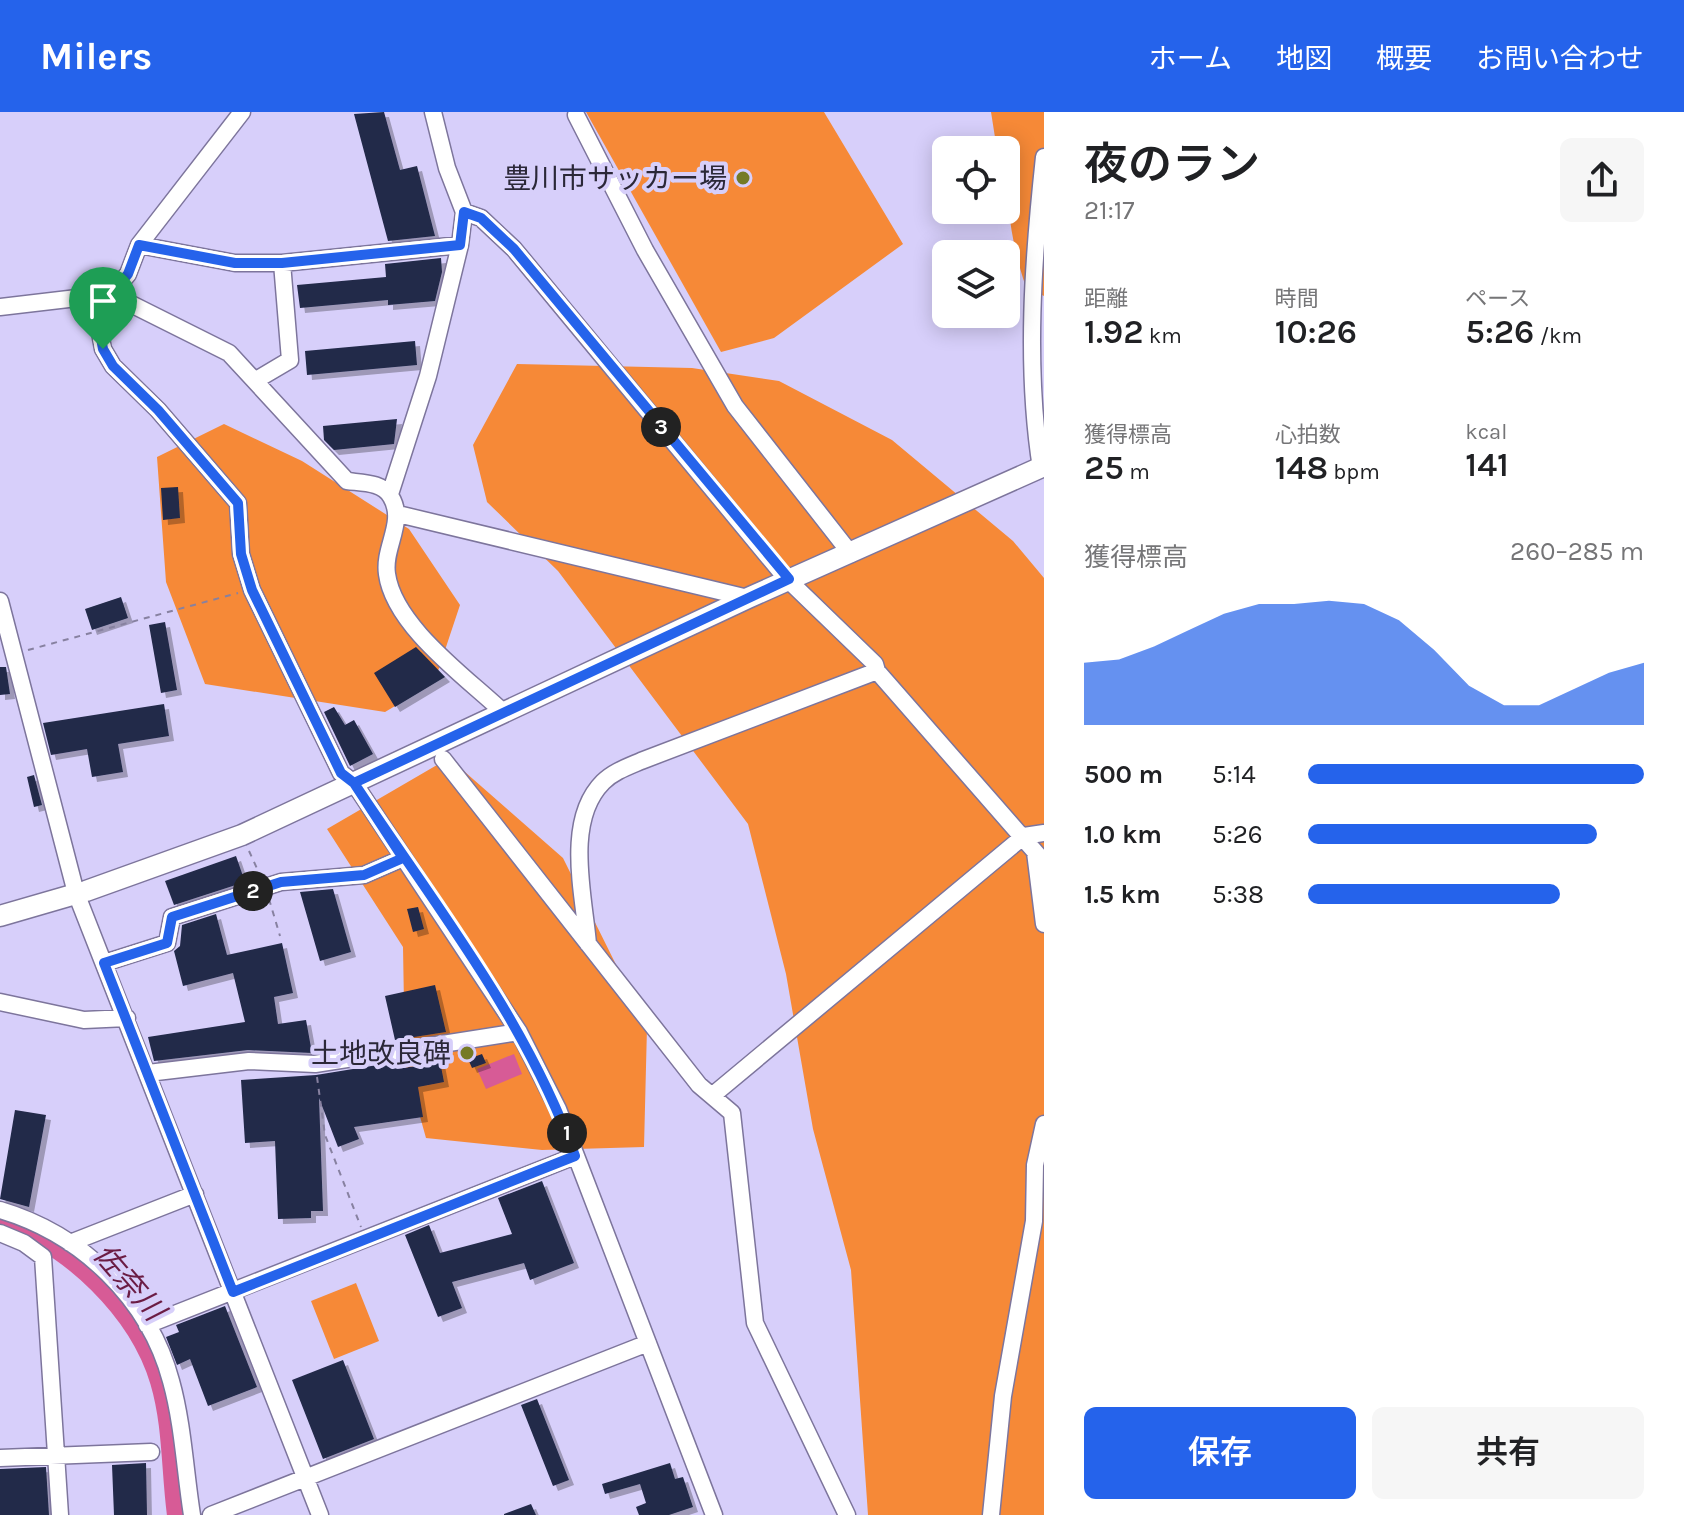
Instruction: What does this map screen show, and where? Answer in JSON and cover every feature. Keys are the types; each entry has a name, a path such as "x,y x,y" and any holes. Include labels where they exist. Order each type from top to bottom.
{"main road":[{"path":"0,916 242,835 789,579 1042,467"}],"street":[{"path":"111,294 128,274 139,245 242,112"},
{"path":"390,494 428,376 460,245 464,212 447,168 433,112"},
{"path":"576,115 645,250 735,406 851,554"},
{"path":"1042,467 1034,428 1033,253 1044,157"},
{"path":"464,212 481,218 514,249 789,579 875,664 877,671 1024,836 1039,856 1044,924"},
{"path":"139,245 235,263 282,263 460,245"},
{"path":"256,380 284,366 292,351 282,263"},
{"path":"93,294 103,349 113,366 158,410 238,503 241,554 252,590 341,773 354,783 519,1032 558,1109 714,1515"},
{"path":"0,307 111,294 229,353 347,481 377,485 390,494 398,514 386,560 387,577 409,624 503,712"},
{"path":"398,514 748,598"},
{"path":"0,601 76,893 320,1515"},
{"path":"588,946 580,847 586,810 605,780 641,761 877,671"},
{"path":"443,759 699,1085 732,1113 755,1323 847,1515"},
{"path":"713,1095 1024,836 1044,833"},
{"path":"104,963 167,943 172,917 281,882 364,875 403,858"},
{"path":"0,1002 84,1020 127,1018"},
{"path":"148,1073 249,1061 315,1064 519,1032"},
{"path":"991,1515 1003,1396 1034,1221 1035,1165 1044,1124"},
{"path":"147,1325 575,1156"},
{"path":"70,1243 195,1194"},
{"path":"0,1210 23,1217 70,1243 116,1280 147,1325 171,1379 192,1515"},
{"path":"0,1233 24,1243 43,1257 60,1515"},
{"path":"211,1515 648,1343"},
{"path":"0,1458 151,1452"}],"path":[{"path":"15,653 252,590"},
{"path":"315,1064 325,1135 366,1240"}],"shaded area":[{"name":"豊川市サッカー場","path":"586,112 824,112 903,244 774,338 721,352"},
{"path":"991,112 1044,112 1044,296 1026,287 1020,267 1020,240 1014,240 1011,224 1020,224 1020,136 995,136"},
{"path":"517,364 692,368 779,381 892,440 1013,541 1044,578 1044,1515 868,1515 851,1270 813,1129 786,974 748,824 558,571 487,502 473,445"},
{"path":"224,424 302,461 409,529 460,605 434,683 385,712 205,684 166,582 157,457"},
{"path":"449,758 563,858 647,1027 644,1147 542,1150 426,1138 405,1063 403,947 327,829"},
{"path":"514,1054 522,1074 486,1089 477,1069"},
{"path":"356,1283 379,1341 334,1359 311,1301"}],"building":[{"path":"384,112 400,170 417,166 435,236 388,241 354,114"},
{"path":"441,258 442,272 435,301 388,305 388,300 300,308 297,285 386,277 385,264"},
{"path":"415,341 417,365 307,375 305,351"},
{"path":"397,419 394,444 334,450 324,440 323,426"},
{"path":"178,487 180,518 163,520 161,488"},
{"path":"121,597 128,618 92,630 85,609"},
{"path":"165,622 177,690 161,693 149,625"},
{"path":"416,647 445,677 395,707 374,673"},
{"path":"0,667 6,667 10,694 0,695"},
{"path":"164,704 169,736 118,744 123,772 92,777 87,749 51,755 43,723"},
{"path":"334,707 345,725 354,720 373,754 350,766 324,712"},
{"path":"34,775 42,805 34,807 27,777"},
{"path":"236,856 245,882 174,905 165,881"},
{"path":"333,889 351,952 320,961 300,892"},
{"path":"418,907 424,929 413,932 407,909"},
{"path":"216,914 227,955 282,943 293,993 274,997 278,1024 306,1020 312,1053 248,1050 154,1061 148,1037 245,1022 233,973 183,986 174,951 180,946 182,925"},
{"path":"435,985 446,1032 395,1040 385,996"},
{"path":"482,1054 486,1063 472,1068 468,1059"},
{"path":"439,1056 444,1082 418,1087 423,1117 354,1127 359,1139 338,1147 319,1098 323,1211 311,1211 311,1218 278,1219 275,1141 245,1143 241,1080 316,1075 396,1062 397,1069 416,1066 415,1059"},
{"path":"15,1110 46,1115 29,1207 0,1199"},
{"path":"542,1181 574,1263 530,1280 524,1263 452,1282 462,1308 438,1317 405,1235 429,1225 440,1253 512,1234 498,1198"},
{"path":"225,1306 257,1387 208,1406 190,1359 177,1365 166,1337 179,1332 176,1325"},
{"path":"343,1360 374,1439 323,1459 292,1380"},
{"path":"537,1399 569,1480 553,1486 521,1405"},
{"path":"146,1463 147,1515 114,1515 112,1465"},
{"path":"670,1463 675,1479 683,1477 693,1507 669,1515 639,1515 636,1507 646,1503 640,1484 605,1494 602,1484"},
{"path":"46,1467 49,1515 0,1515 0,1469"},
{"path":"531,1504 536,1515 504,1515 504,1514"}],"waterway":[{"name":"佐奈川","path":"0,1221 52,1245 76,1262 99,1282 137,1329 151,1355 165,1398 178,1515"}],"place":[{"name":"豊川市サッカー場","path":"743,178"},
{"name":"土地改良碑","path":"467,1053"}],"route":[{"path":"103,349 93,294 111,294 128,274 139,245 235,263 282,263 460,245 464,212 481,218 514,249 789,579 354,783 403,858 352,878 281,882 172,917 168,923 170,937 167,943 104,963 233,1292 575,1156 558,1109 519,1032 354,783 341,773 252,590 241,554 238,503 158,410 113,366 103,349"}]}
